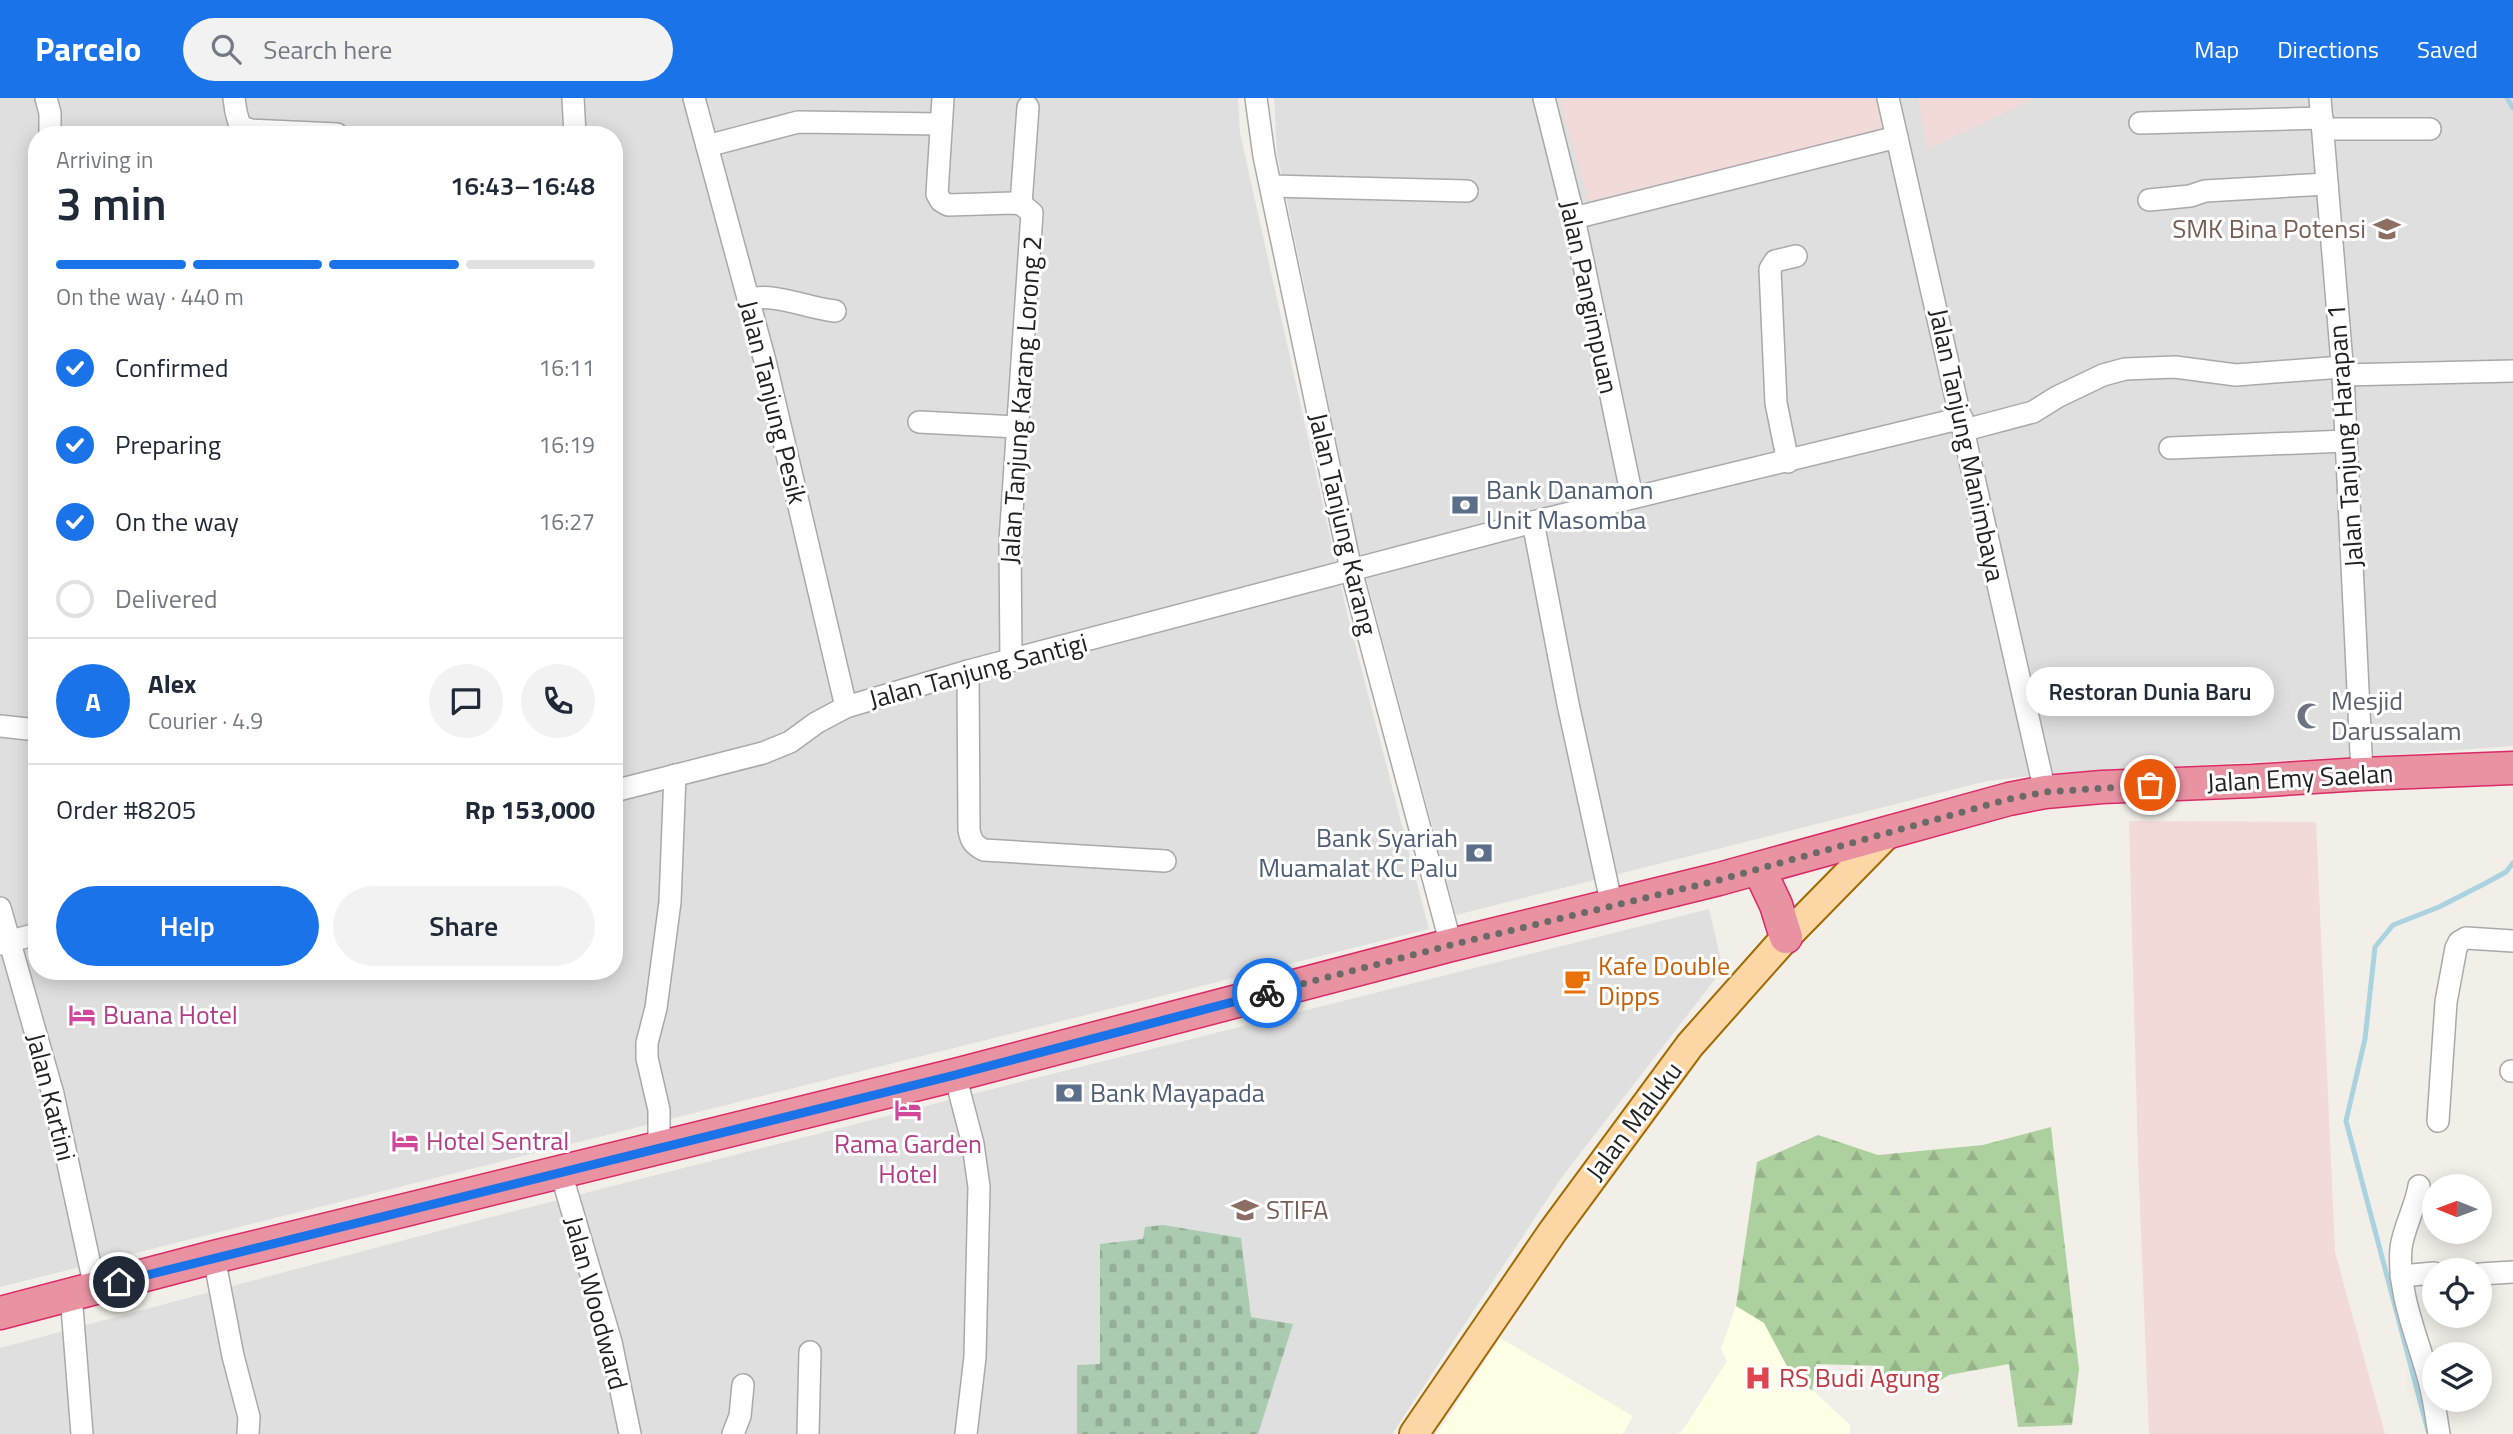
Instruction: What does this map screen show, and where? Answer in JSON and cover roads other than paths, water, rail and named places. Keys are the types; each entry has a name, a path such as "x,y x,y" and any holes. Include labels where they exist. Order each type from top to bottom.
{"highway":[{"name":"Jalan Emy Saelan","path":"0,1313 214,1257 955,1075 1451,945 1759,869 2009,799 2045,792 2362,774 2504,769"},
{"path":"1759,869 1771,892 1786,937"}],"main road":[{"name":"Jalan Maluku","path":"1414,1434 1553,1231 1690,1045 1786,937 1886,834"}],"street":[{"path":"46,98 50,126"},
{"path":"234,98 240,126"},
{"path":"573,98 575,126"},
{"name":"Jalan Tanjung Pesik","path":"694,98 765,360 846,707"},
{"name":"Jalan Tanjung Karang Lorong 2","path":"943,98 937,194 941,201 947,205 1021,204 1032,213 1010,541 1012,661"},
{"name":"Jalan Tanjung Karang","path":"1256,98 1271,186 1351,570 1451,945"},
{"name":"Jalan Pangimpuan","path":"1544,98 1574,218 1632,497"},
{"name":"Jalan Tanjung Manimbaya","path":"1888,98 2045,792"},
{"path":"1021,204 1028,107"},
{"path":"2140,123 2322,115 2430,129"},
{"name":"Jalan Tanjung Harapan 1","path":"2322,115 2343,371 2362,774"},
{"path":"707,146 798,122 941,124"},
{"path":"1574,218 1897,137"},
{"path":"2149,200 2183,198 2205,191 2327,184"},
{"path":"1271,186 1467,191"},
{"path":"1788,462 1776,403 1770,269 1772,263 1777,260 1796,256"},
{"path":"748,299 774,297 812,308 835,311"},
{"path":"1351,570 1632,497 1963,424 2033,412 2103,374 2125,369 2175,367 2236,375 2343,371 2513,372"},
{"path":"919,422 1017,427"},
{"path":"2170,448 2347,441"},
{"path":"1533,522 1568,704 1612,906"},
{"name":"Jalan Tanjung Santigi","path":"623,789 763,753 790,742 816,723 846,707 968,671 1351,570"},
{"path":"968,671 969,830 971,840 977,846 984,850 1165,861"},
{"path":"0,726 28,729"},
{"path":"659,1148 659,1110 647,1050 656,1007 670,902 675,775"},
{"name":"Jalan Kartini","path":"0,908 5,942 53,1094 83,1291 82,1434"},
{"path":"5,942 28,936"},
{"path":"2438,1121 2446,1002 2456,948 2459,942 2466,939 2513,941"},
{"path":"955,1075 973,1144 979,1187 975,1357 966,1434"},
{"name":"Jalan Woodward","path":"561,1173 611,1342 630,1434"},
{"path":"2419,1186 2416,1205 2401,1245 2401,1276 2415,1335 2430,1381 2439,1434"},
{"path":"214,1257 248,1417 248,1434"},
{"path":"2492,1273 2513,1272"},
{"path":"2401,1276 2422,1274"},
{"path":"808,1434 810,1352"},
{"path":"733,1434 740,1416 743,1385"}],"waterway":[{"path":"2507,98 2513,108"},
{"path":"2428,1431 2346,1121 2365,1039 2375,947 2393,925 2439,907 2484,884 2506,872 2513,863"}],"place":[{"name":"SMK Bina Potensi","path":"2387,229"},
{"name":"Bank Danamon Unit Masomba","path":"1465,505"},
{"name":"Mesjid Darussalam","path":"2310,716"},
{"name":"Restoran Dunia Baru","path":"2150,785"},
{"name":"Bank Syariah Muamalat KC Palu","path":"1479,853"},
{"name":"Kafe Double Dipps","path":"1577,981"},
{"name":"Buana Hotel","path":"82,1015"},
{"name":"Bank Mayapada","path":"1069,1093"},
{"name":"Rama Garden Hotel","path":"908,1110"},
{"name":"Hotel Sentral","path":"405,1141"},
{"name":"STIFA","path":"1245,1210"},
{"name":"RS Budi Agung","path":"1758,1378"}]}
